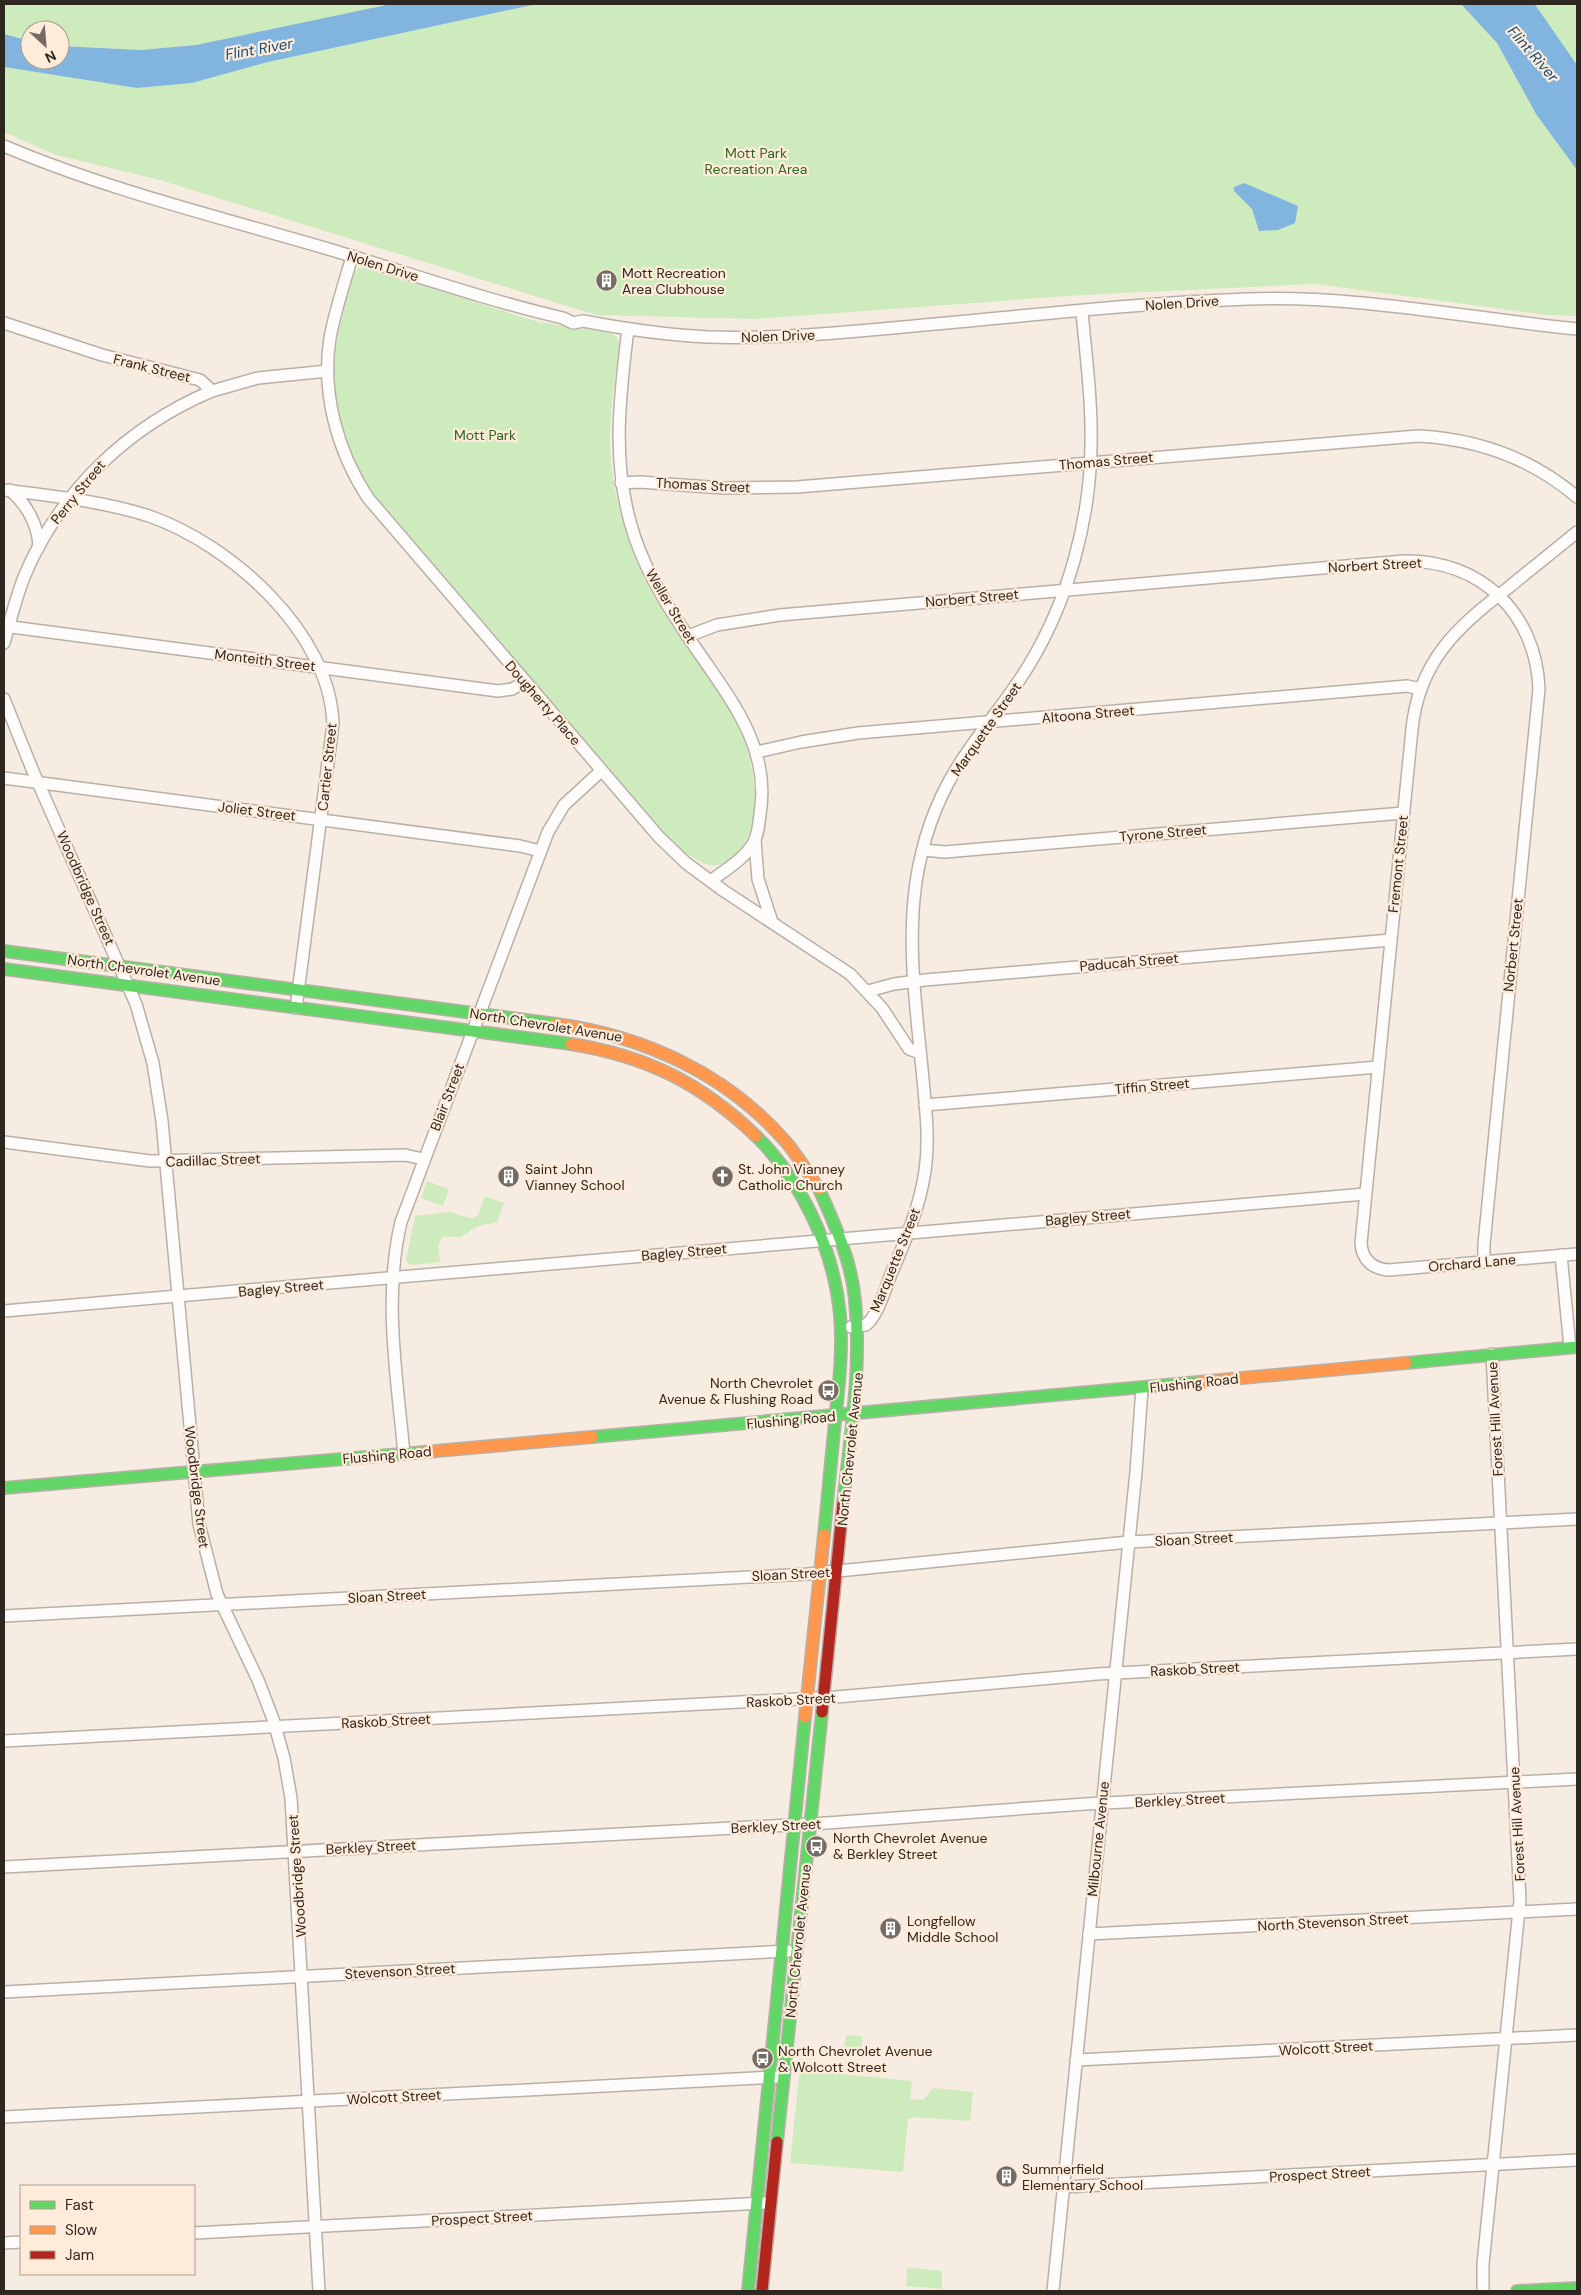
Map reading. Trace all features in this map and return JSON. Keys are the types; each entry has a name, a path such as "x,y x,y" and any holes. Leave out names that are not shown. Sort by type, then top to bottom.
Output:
{"street":[{"name":"Nolen Drive","path":"4,146 38,160 121,188 494,300 563,318 573,323 584,322 628,329 708,337 781,337 1218,300 1310,299 1405,306 1499,321 1577,329"},
{"name":"Dougherty Place","path":"352,257 330,338 328,371 330,403 338,435 348,462 363,490 383,518 659,838 711,881 837,964 868,991 888,1015 909,1049 920,1053"},
{"name":"Marquette Street","path":"841,1328 866,1325 872,1319 908,1233 919,1200 925,1170 925,1106 911,948 912,914 923,850 936,812 950,780 1031,662 1054,615 1064,590 1082,525 1090,462 1090,402 1082,312"},
{"name":"Frank Street","path":"4,323 102,355 200,380 212,391"},
{"name":"Weller Street","path":"628,329 618,418 621,483 632,529 647,568 663,598 739,712 757,752 762,792 755,840 758,879 772,922"},
{"path":"212,391 258,378 328,371"},
{"name":"Perry Street","path":"4,642 6,626 24,578 39,546 69,499 93,470 125,442 164,415 212,391"},
{"name":"Thomas Street","path":"621,483 640,482 723,488 797,487 1381,437 1432,436 1474,443 1514,457 1547,474 1577,497"},
{"path":"6,489 28,512 37,532 39,546"},
{"name":"Cartier Street","path":"6,489 117,507 150,517 182,531 217,551 244,572 279,606 297,628 319,668 330,697 333,724 296,1008"},
{"name":"Fremont Street","path":"1368,1262 1361,1246 1365,1194 1412,723 1421,689 1430,667 1451,636 1468,619 1577,532"},
{"name":"Norbert Street","path":"688,636 716,626 770,616 1411,561 1437,564 1455,569 1483,582 1499,595 1518,618 1531,643 1538,671 1538,695 1484,1262"},
{"name":"Monteith Street","path":"6,626 501,691 515,688 525,682"},
{"name":"Altoona Street","path":"757,752 848,734 1407,686 1421,689"},
{"name":"Woodbridge Street","path":"4,699 39,783 121,966 141,1017 156,1074 166,1161 193,1471 203,1545 222,1604 258,1680 276,1727 288,1779 296,1851 319,2291"},
{"name":"Blair Street","path":"404,1454 394,1342 392,1278 401,1222 423,1158 540,851 558,812 601,771"},
{"name":"Joliet Street","path":"4,778 520,846 540,851"},
{"name":"Tyrone Street","path":"923,850 945,852 1404,813"},
{"name":"Weller Street","path":"711,881 740,860 755,840"},
{"name":"Paducah Street","path":"868,991 914,981 1391,940"},
{"name":"North Chevrolet Avenue","path":"4,951 478,1014 613,1034 649,1044 690,1063 736,1093 781,1135 816,1185 841,1239 853,1285 858,1326 858,1362 762,2291"},
{"name":"North Chevrolet Avenue","path":"4,969 610,1051 648,1063 682,1078 730,1111 768,1147 800,1192 823,1240 834,1278 841,1328 836,1416 748,2291"},
{"path":"682,1078 690,1063"},
{"name":"Tiffin Street","path":"925,1106 1378,1067"},
{"name":"Cadillac Street","path":"4,1142 141,1161 389,1155 408,1155 423,1158"},
{"name":"Bagley Street","path":"4,1311 1365,1194"},
{"name":"Orchard Lane","path":"1368,1262 1376,1268 1389,1270 1577,1254"},
{"path":"1561,1255 1573,1347"},
{"name":"Flushing Road","path":"4,1488 836,1416 1573,1347"},
{"name":"Forest Hill Avenue","path":"1483,2291 1483,2264 1520,1892 1492,1354"},
{"name":"Milbourne Avenue","path":"1053,2291 1143,1407 1142,1388"},
{"name":"Sloan Street","path":"4,1616 820,1573 1129,1542 1577,1519"},
{"name":"Raskob Street","path":"4,1741 808,1699 1115,1673 1577,1648"},
{"name":"Berkley Street","path":"4,1866 795,1825 1102,1804 1577,1779"},
{"name":"North Stevenson Street","path":"1088,1934 1577,1910"},
{"name":"Stevenson Street","path":"4,1992 797,1951"},
{"name":"Wolcott Street","path":"1076,2060 1577,2035"},
{"name":"Wolcott Street","path":"4,2117 784,2077"},
{"name":"Prospect Street","path":"1063,2187 1577,2160"},
{"name":"Prospect Street","path":"195,2233 771,2203"},
{"path":"4,2243 20,2242"},
{"path":"1517,2291 1577,2288"}],"green space":[{"path":"4,4 391,4 196,45 141,50 70,46 70,20 20,20 20,38 4,34"},
{"name":"Mott Park Recreation Area","path":"537,4 1461,4 1497,43 1536,114 1577,170 1577,316 1546,315 1315,284 1082,295 754,319 596,315 160,180 56,155 4,132 4,67 137,88 192,83 268,62"},
{"path":"1534,4 1577,4 1577,65 1571,58"},
{"name":"Mott Park","path":"358,268 364,268 539,322 610,333 617,337 619,344 611,412 610,446 616,493 627,537 651,592 725,702 739,729 749,757 754,786 753,818 750,832 744,845 729,860 716,865 702,863 688,855 671,841 376,498 348,444 339,415 333,372 339,330 353,275"},
{"path":"427,1181 449,1189 443,1206 421,1198"},
{"path":"485,1196 504,1203 497,1222 478,1226 461,1237 442,1237 438,1246 440,1262 411,1265 406,1261 415,1216 450,1212 473,1219 478,1215"},
{"path":"846,2035 862,2036 862,2054 843,2053"},
{"path":"800,2070 912,2081 910,2099 923,2100 933,2088 973,2092 970,2121 915,2117 908,2119 903,2172 790,2163"},
{"path":"907,2267 942,2271 942,2289 906,2286"}],"water":[{"name":"Flint River","path":"391,4 537,4 268,62 192,83 137,88 23,70 70,70 70,46 141,50 196,45"},
{"name":"Flint River","path":"1461,4 1534,4 1536,6 1577,65 1577,170 1536,114 1497,43"},
{"path":"4,34 20,38 20,70 4,67"},
{"path":"1244,183 1298,206 1295,223 1278,230 1259,231 1252,209 1234,191 1234,187"}],"traffic: fast":[{"path":"4,951 556,1024"},
{"path":"4,969 571,1044"},
{"path":"756,1136 773,1154 801,1195 823,1242 837,1290 841,1328 840,1368 824,1535"},
{"path":"819,1189 847,1258 853,1286 857,1326 852,1428 843,1504"},
{"path":"1406,1363 1577,1347"},
{"path":"592,1437 1199,1382"},
{"path":"4,1488 425,1452"},
{"path":"777,2142 822,1712"},
{"path":"748,2291 805,1717"},
{"path":"1517,2291 1577,2288"}],"traffic: slow":[{"path":"556,1024 621,1038 682,1062 711,1078 763,1118 790,1147 819,1189"},
{"path":"571,1044 624,1056 648,1064 671,1075 714,1101 756,1136"},
{"path":"1199,1382 1406,1363"},
{"path":"425,1452 592,1437"},
{"path":"805,1717 824,1535"}],"traffic: jam":[{"path":"822,1712 843,1504"},
{"path":"762,2291 777,2142"}],"place":[{"name":"Mott Recreation Area Clubhouse","path":"606,281"},
{"name":"Saint John Vianney School","path":"509,1177"},
{"name":"St. John Vianney Catholic Church","path":"722,1177"},
{"name":"North Chevrolet Avenue & Flushing Road","path":"829,1391"},
{"name":"North Chevrolet Avenue & Berkley Street","path":"817,1846"},
{"name":"Longfellow Middle School","path":"891,1929"},
{"name":"North Chevrolet Avenue & Wolcott Street","path":"762,2059"},
{"name":"Summerfield Elementary School","path":"1006,2177"}]}
